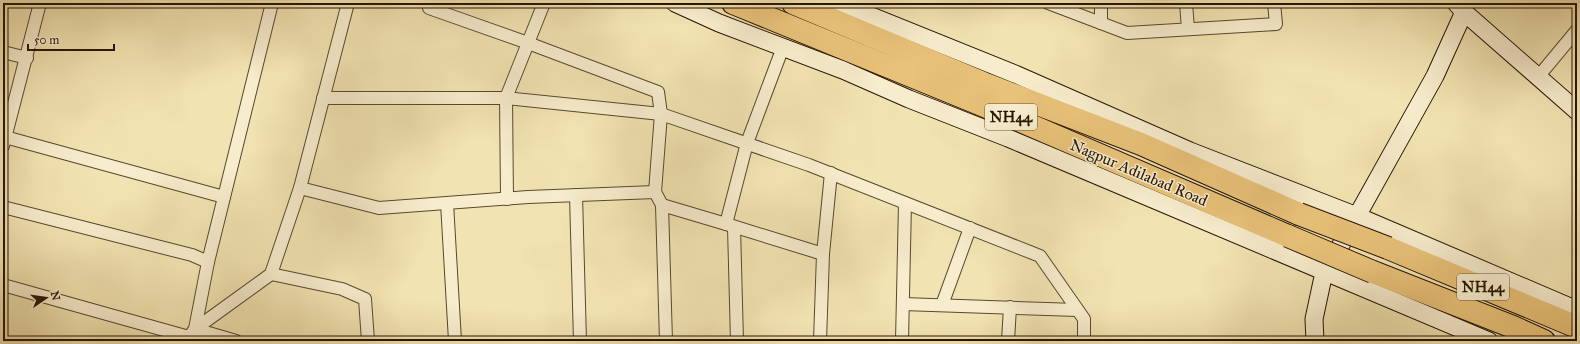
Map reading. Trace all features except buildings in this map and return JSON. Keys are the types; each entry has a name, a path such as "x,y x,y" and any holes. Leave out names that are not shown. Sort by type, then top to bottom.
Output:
{"highway":[{"name":"Nagpur Adilabad Road","path":"733,3 1009,116 1288,236 1544,341"},
{"name":"Nagpur Adilabad Road","path":"793,3 983,83 1141,144 1300,214 1388,248 1577,327"}],"street":[{"path":"40,3 27,58 4,142 224,197"},
{"path":"190,336 272,3"},
{"path":"190,336 271,274 300,188 348,3"},
{"path":"507,199 506,98 544,3"},
{"path":"676,3 719,23 843,70 909,99 1008,138 1489,341"},
{"path":"839,3 1015,74 1190,151 1357,216 1577,310"},
{"path":"1048,3 1127,33 1276,24 1274,3"},
{"path":"1101,3 1101,23"},
{"path":"1186,3 1188,29"},
{"path":"429,8 528,43 658,92 661,114 655,192 662,205 666,341"},
{"path":"1316,341 1314,319 1323,277 1435,76 1460,8 1577,111"},
{"path":"1538,77 1577,30"},
{"path":"737,341 730,226 747,143 783,47"},
{"path":"3,52 27,58"},
{"path":"323,98 506,98 661,114 831,173 1040,256 1084,319 1084,341"},
{"path":"820,341 823,254 831,173"},
{"path":"300,188 379,208 507,199 655,192"},
{"path":"576,195 580,341"},
{"path":"447,203 455,341"},
{"path":"902,341 905,203"},
{"path":"662,205 823,254"},
{"path":"3,207 192,255 208,262"},
{"path":"942,305 970,228"},
{"path":"271,274 342,290 365,299 368,341"},
{"path":"3,285 190,336 236,341"},
{"path":"903,304 1077,310"},
{"path":"1008,341 1010,307"}]}
